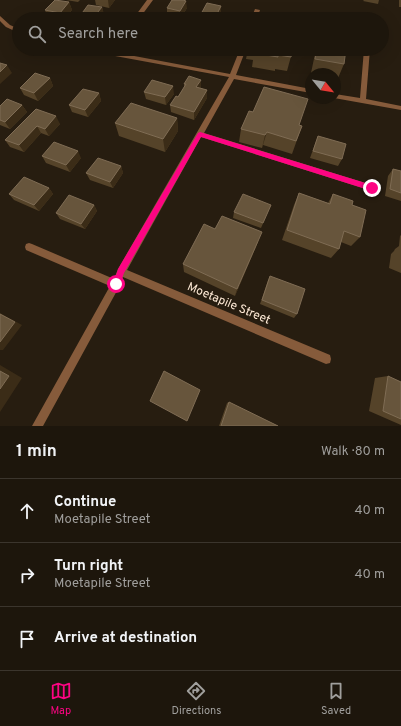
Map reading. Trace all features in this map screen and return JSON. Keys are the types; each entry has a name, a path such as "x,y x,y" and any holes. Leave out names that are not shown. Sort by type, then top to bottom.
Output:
{"street":[{"path":"141,12 150,0"},
{"path":"0,18 12,28"},
{"path":"135,56 305,91"},
{"path":"37,426 116,284 121,272 232,77 240,56"},
{"path":"363,101 366,56"},
{"path":"341,97 401,108"},
{"path":"200,134 372,188"},
{"path":"29,247 116,284"},
{"name":"Moetapile Street","path":"121,272 326,359"}],"building":[{"path":"55,0 69,2 61,12 45,10"},
{"path":"172,0 186,1 180,11 167,8"},
{"path":"207,3 221,6 218,12 202,12"},
{"path":"88,5 102,7 98,12 83,12"},
{"path":"316,56 345,56 344,64 315,59"},
{"path":"0,63 7,65 0,72"},
{"path":"35,73 50,78 34,93 20,88"},
{"path":"189,76 201,80 196,87 207,90 194,112 170,105 176,96 178,97"},
{"path":"152,80 173,86 165,97 144,92"},
{"path":"264,87 305,98 305,104 306,104 299,125 302,126 296,141 267,132 265,135 241,129 249,111 253,112"},
{"path":"83,89 99,93 85,110 69,105"},
{"path":"7,99 22,105 5,122 0,120 0,106"},
{"path":"131,103 177,118 163,139 115,123"},
{"path":"36,109 56,116 45,129 37,126 19,145 5,140"},
{"path":"318,136 346,144 342,159 313,151"},
{"path":"54,142 78,151 66,165 42,156"},
{"path":"98,158 121,166 110,182 86,173"},
{"path":"393,169 401,171 401,193 390,189"},
{"path":"24,177 49,188 34,205 9,194"},
{"path":"299,193 330,204 333,194 353,201 352,205 366,210 360,237 344,231 339,249 287,230"},
{"path":"243,194 271,205 263,223 234,212"},
{"path":"69,195 94,205 81,224 56,213"},
{"path":"222,216 262,232 237,289 183,264 204,224 215,229"},
{"path":"270,276 305,289 297,314 262,300"},
{"path":"0,314 15,322 0,342"},
{"path":"0,371 9,376 0,389"},
{"path":"164,371 200,390 187,421 150,401"},
{"path":"388,376 401,382 401,419 383,411"},
{"path":"229,402 278,426 221,426"}],"route":[{"path":"116,284 121,272 200,134 372,188"}]}
